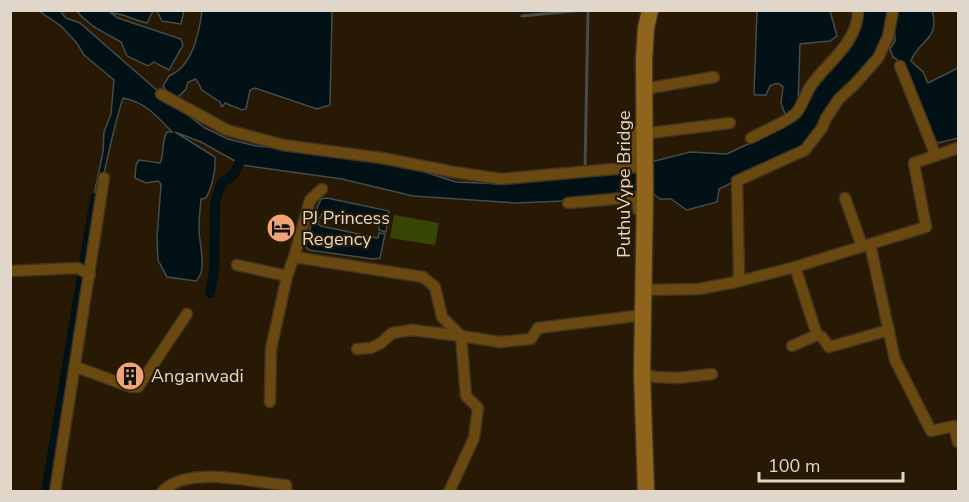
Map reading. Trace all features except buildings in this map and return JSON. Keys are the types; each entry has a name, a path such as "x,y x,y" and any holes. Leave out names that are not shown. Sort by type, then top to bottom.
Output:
{"main road":[{"name":"PuthuVype Bridge","path":"646,492 642,373 645,53 646,28 650,10"}],"street":[{"path":"751,138 796,112 814,82 847,44 857,19 858,10"},
{"path":"736,282 739,275 737,181 805,150 822,128 838,99 878,58 888,37 892,10"},
{"path":"161,94 227,130 283,145 382,158 501,179 636,167 638,52 650,53 650,162"},
{"path":"900,66 936,156"},
{"path":"650,88 714,77"},
{"path":"650,133 730,123"},
{"path":"648,290 699,289 736,282 795,267 926,226 914,163 958,148"},
{"path":"55,492 104,178"},
{"path":"270,402 271,349 287,276 310,200 322,189"},
{"path":"568,203 638,197 636,310 643,312"},
{"path":"357,349 371,348 392,333 412,330 500,342 531,339 538,328 643,312 648,308 650,198"},
{"path":"845,198 866,245 895,360 931,431 954,426 958,442"},
{"path":"294,257 423,278 435,287 442,317 461,336 466,396 478,408 474,438 449,492"},
{"path":"237,265 287,276"},
{"path":"795,267 817,335 822,337 829,347 889,330"},
{"path":"10,271 78,268 90,275"},
{"path":"76,367 131,387 138,387 187,314"},
{"path":"792,346 817,335"},
{"path":"642,373 656,378 712,374"},
{"path":"162,492 177,480 227,476 252,482 286,485 286,492"}],"green space":[{"path":"394,215 439,223 435,245 390,238"}],"shaded area":[{"path":"39,11 60,11 66,18 80,23 168,100 205,128 228,139 256,146 312,151 418,170 456,182 503,184 651,162 690,152 727,154 797,115 809,94 844,53 860,11 890,11 883,44 822,125 800,149 719,189 717,202 687,210 671,199 660,199 652,193 587,200 516,203 413,196 342,179 242,165 201,142 175,132 215,157 210,189 206,198 201,199 199,229 202,270 196,281 167,277 158,260 157,238 161,184 158,181 146,183 135,178 136,165 139,160 160,163 165,136 167,132 172,132 150,110 131,100 123,98 93,220 92,204 103,152 104,132 111,114 114,80 84,55 76,42 61,26"},
{"path":"77,11 153,11 147,23 111,13 118,18 181,39 183,45 169,70 154,62 148,66 127,56 121,42 94,27"},
{"path":"157,11 184,11 181,24 162,21"},
{"path":"202,11 332,11 330,105 317,109 255,88 250,90 246,109 242,110 225,103 222,107 220,102 202,90 196,79 188,82 186,89 177,98 167,92 163,86 169,76 184,65 193,48"},
{"path":"757,11 830,11 837,36 830,41 800,44 798,105 788,115 785,114 781,103 783,87 780,84 770,86 766,95 755,95 754,93"},
{"path":"894,11 932,11 934,21 931,34 911,61 923,72 928,83 958,68 958,138 938,143 932,137 911,81 893,57 890,49 895,41"},
{"path":"327,198 389,211 386,232 379,230 379,224 322,213 320,218 313,217 321,199"},
{"path":"312,220 319,221 318,224 321,226 378,238 379,233 385,234 380,258 309,250 306,247"}],"waterway":[{"path":"522,16 583,10"},
{"path":"585,170 588,10"},
{"path":"210,293 214,272 215,203 221,184 234,174 244,153"},
{"path":"46,492 95,198"}],"place":[{"name":"PJ Princess Regency","path":"281,228"},
{"name":"Anganwadi","path":"130,376"}]}
